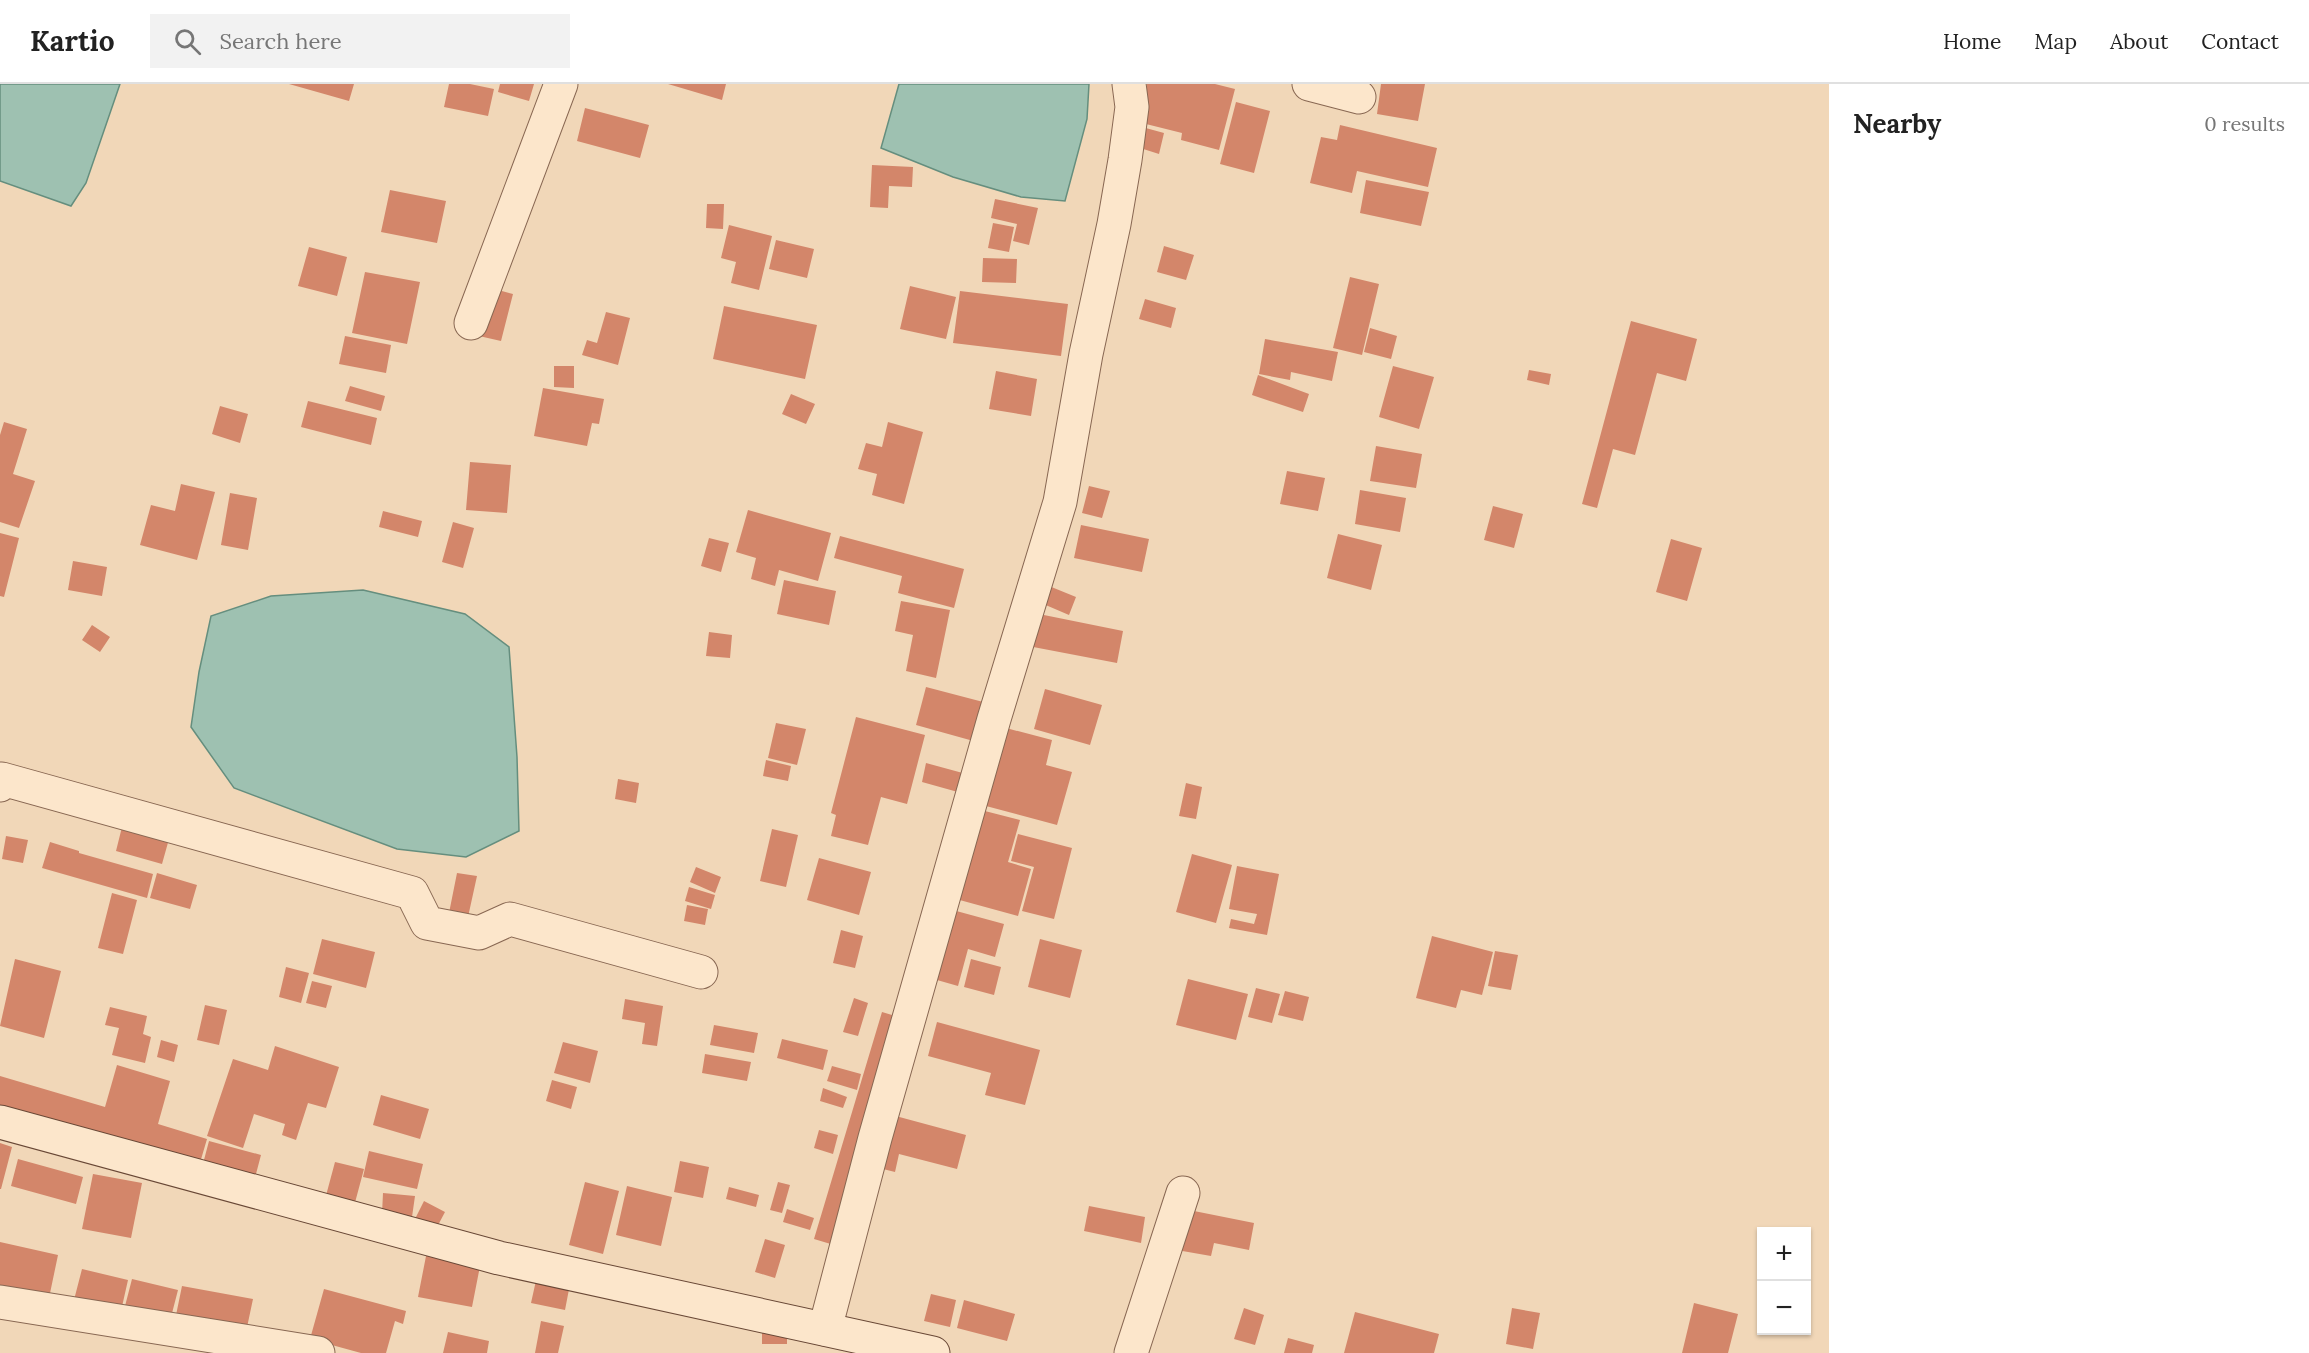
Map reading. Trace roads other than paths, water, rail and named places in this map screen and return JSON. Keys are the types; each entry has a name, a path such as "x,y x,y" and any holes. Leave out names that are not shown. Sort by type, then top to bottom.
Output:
{"street":[{"path":"471,323 561,84"},
{"path":"825,1329 884,1104 994,719 1060,502 1086,354 1123,171 1132,107 1129,84"},
{"path":"1310,84 1359,97"},
{"path":"0,785 2,779 412,893 427,923 479,933 510,919 701,972"},
{"path":"0,1122 499,1258 933,1353"},
{"path":"1131,1353 1183,1193"},
{"path":"0,1302 318,1353"}]}
